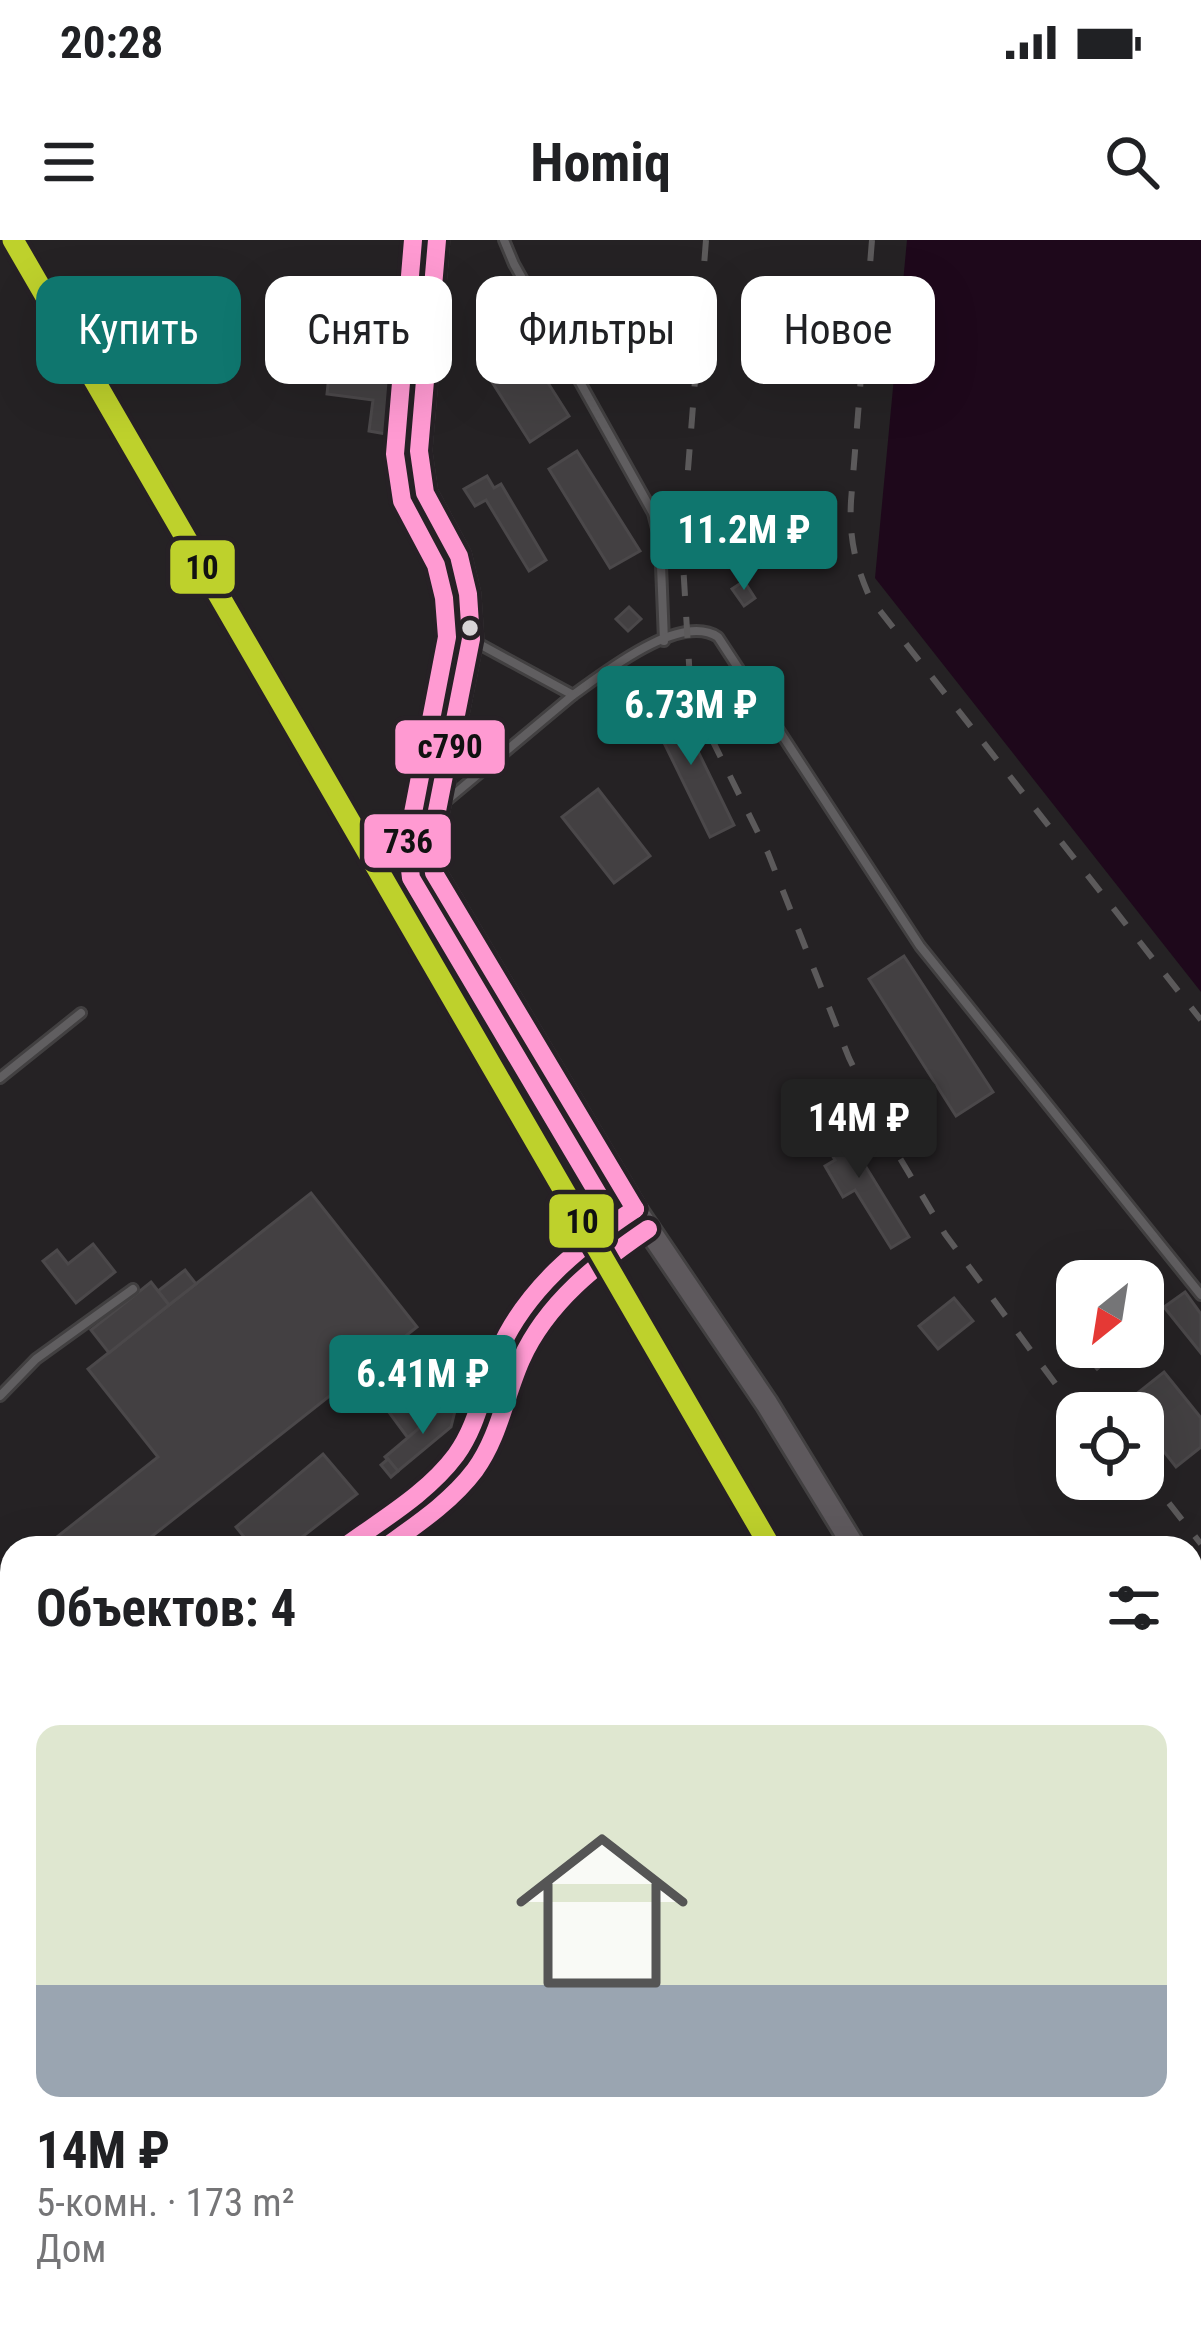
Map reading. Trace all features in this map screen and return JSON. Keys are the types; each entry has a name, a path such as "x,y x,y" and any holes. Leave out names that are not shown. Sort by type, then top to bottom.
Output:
{"main road":[{"path":"437,240 419,452 425,493 458,556 468,593 471,639 431,848 434,873 635,1209 848,1536"}],"street":[{"path":"358,1536 430,1480 462,1447 505,1337 535,1294 592,1238 635,1209"}],"lane":[{"path":"504,240 653,513 660,540 664,640"},
{"path":"438,807 628,655 687,631 707,630 730,652 920,946 1201,1294"},
{"path":"471,639 573,695"},
{"path":"0,1078 81,1013"},
{"path":"0,1396 35,1359 133,1288"}],"shaded area":[{"path":"907,240 1201,240 1201,992 875,578 893,384 935,384 935,276 904,276"}],"building":[{"path":"328,384 393,384 386,434 369,431 373,400 327,394"},
{"path":"493,384 549,384 569,416 530,442"},
{"path":"577,451 640,551 610,568 549,469"},
{"path":"487,476 494,488 501,484 546,560 529,571 486,500 475,506 464,489"},
{"path":"744,581 755,598 744,606 732,589"},
{"path":"629,607 641,619 628,631 616,619"},
{"path":"672,698 734,825 710,837 648,710"},
{"path":"598,789 650,856 614,883 562,817"},
{"path":"904,956 993,1092 956,1116 869,979"},
{"path":"834,1115 909,1237 891,1248 855,1190 843,1197 825,1166 835,1160 815,1127"},
{"path":"311,1193 417,1327 152,1536 58,1536 158,1457 88,1369"},
{"path":"93,1244 115,1272 76,1303 43,1261 57,1250 68,1264"},
{"path":"185,1270 196,1284 169,1305 158,1291"},
{"path":"151,1282 169,1305 109,1353 91,1330"},
{"path":"1185,1292 1201,1314 1201,1353 1164,1307"},
{"path":"954,1298 973,1321 938,1349 919,1326"},
{"path":"425,1358 442,1379 456,1368 471,1385 408,1438 377,1396"},
{"path":"1164,1372 1201,1418 1201,1447 1176,1467 1164,1452 1164,1392 1139,1392"},
{"path":"451,1401 456,1407 451,1427 398,1471 385,1457"},
{"path":"323,1454 357,1494 303,1536 243,1536 236,1527"},
{"path":"388,1459 398,1471 391,1477 381,1465"}],"railway":[{"path":"706,240 682,546 691,697 768,853 849,1058 888,1138 945,1234 1062,1392"},
{"path":"872,240 851,514 854,551 870,598 1201,1020"},
{"path":"1164,1497 1195,1536"}],"transit line":[{"name":"10","path":"13,240 764,1536"},
{"name":"736","path":"413,240 395,454 402,501 436,565 447,637 407,844 411,878 614,1221"},
{"name":"с790","path":"437,240 419,451 425,493 459,556 471,639 436,816 431,848 434,873 635,1209"},
{"name":"с790","path":"360,1536 403,1506 456,1455 509,1330 538,1290 574,1254 635,1209"},
{"name":"736","path":"401,1536 444,1503 475,1470 496,1430 521,1360 559,1302 648,1229"}]}
